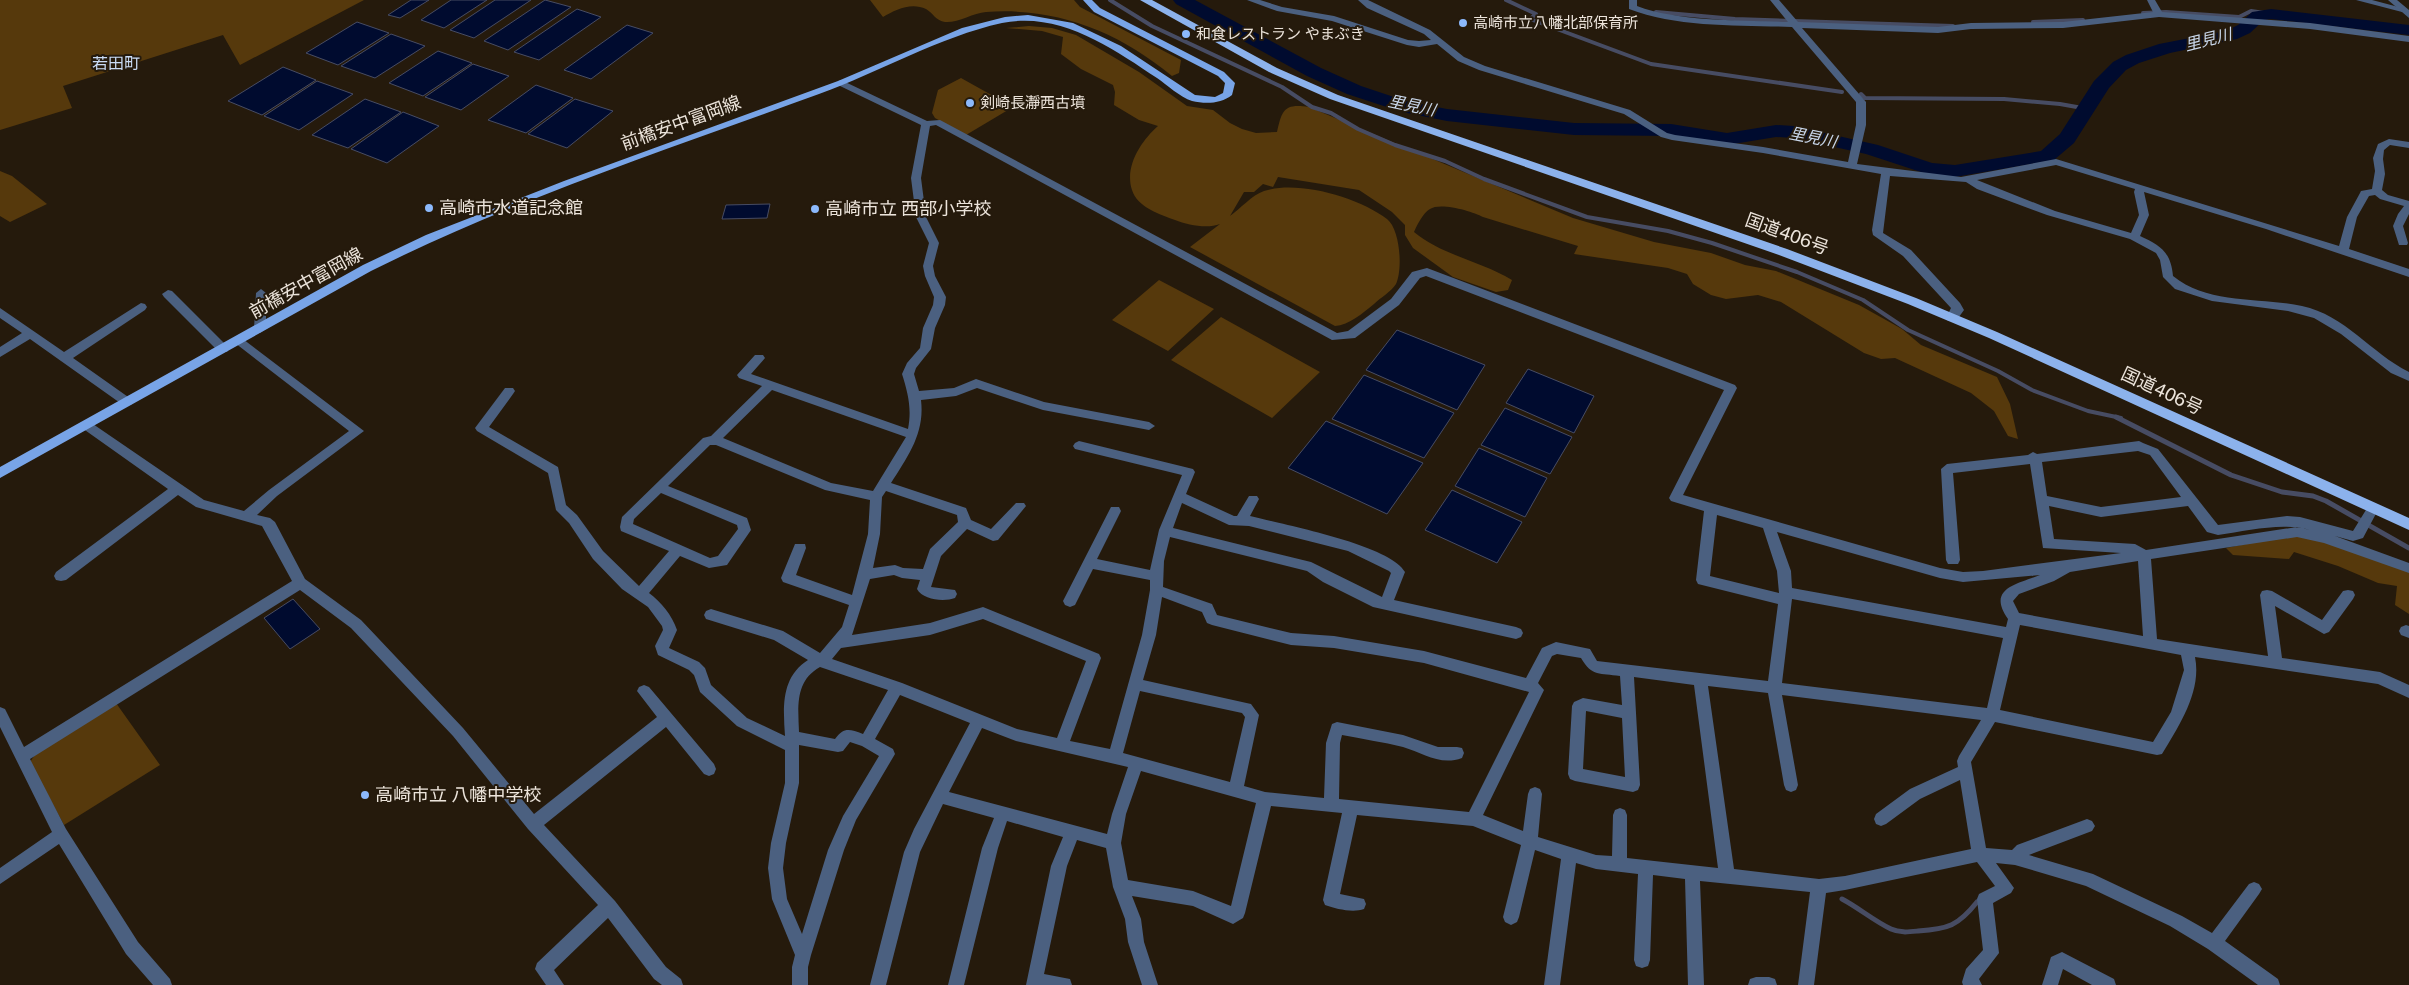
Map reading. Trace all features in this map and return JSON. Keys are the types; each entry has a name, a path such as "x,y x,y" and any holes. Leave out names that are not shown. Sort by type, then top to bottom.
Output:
{"highway":[{"name":"国道406号","path":"1145,0 1273,70 1334,97 1783,252 1952,318 2368,517 2409,524"}],"main road":[{"name":"前橋安中富岡線","path":"0,473 367,268 439,233 568,183 841,83 965,30 1005,20 1028,18 1070,25 1094,34 1118,48 1193,98 1216,100 1227,95 1230,83 1221,74 1097,10 1087,0"}],"street":[{"path":"1251,0 1280,9 1334,19 1407,42 1419,44 1440,42"},
{"path":"1362,0 1370,6 1427,32 1461,59 1482,68 1627,112 1664,135 1795,155 1886,172 1968,180 2056,162 2343,250 2409,273"},
{"path":"1633,0 1632,8 1653,15 1727,22 1938,30 1971,26 2063,25 2159,14 2263,22 2409,39"},
{"path":"1774,0 1861,102 1862,123 1854,146 1852,166"},
{"path":"2151,0 2159,14"},
{"path":"2360,0 2405,12"},
{"path":"2392,0 2405,12"},
{"path":"841,83 926,124 937,122 1336,337 1351,335 1395,302 1416,275 1427,272 1731,388 1675,498 1940,573 1963,577 2066,567 2297,532 2325,538 2409,568"},
{"path":"803,955 780,900 776,880 777,849 792,783 793,742 791,702 795,682 802,673 821,661 848,630 865,575 874,534 879,490 908,447 913,435 917,414 915,396 908,374 911,366 925,349 929,328 939,305 940,297 930,276 928,266 934,243 921,217 916,178 926,124"},
{"path":"2376,192 2380,169 2377,156 2379,148 2384,143 2393,141 2409,145"},
{"path":"1886,172 1877,230 1878,235 1907,254 1956,306 1958,310 1952,318"},
{"path":"1968,180 1981,187 2051,212 2134,238 2163,254 2168,263 2168,277 2178,286 2228,300 2314,313 2409,377"},
{"path":"2134,238 2144,214 2139,192 2141,188"},
{"path":"2343,250 2352,217 2365,193 2376,192 2384,197 2409,205 2398,226 2403,243"},
{"path":"260,329 261,293"},
{"path":"168,294 223,349"},
{"path":"65,357 141,307"},
{"path":"0,312 127,402"},
{"path":"0,353 30,333"},
{"path":"239,340 358,431 274,493 246,517"},
{"path":"759,358 743,374 913,435"},
{"path":"915,396 956,392 976,383 1043,406 1149,426"},
{"path":"717,440 717,436 771,384"},
{"path":"509,391 481,428 554,470 560,507 572,519 598,555 627,585 653,603 668,624 670,630 662,646 663,651 694,666 700,672 706,688 742,722 793,742 838,746 847,735 866,741 888,754 850,816 836,850 803,955 800,967 800,985"},
{"path":"86,425 206,507 266,522 270,526 300,583 356,624 407,677 458,732 533,824 609,906 660,973 675,985"},
{"path":"659,487 742,522 745,526 745,530 722,561 715,564 626,527 628,517 659,487 707,441 717,440 829,487 879,490 962,512 965,523 992,536 1020,506"},
{"path":"1079,446 1189,472 1166,531 1149,635 1115,757"},
{"path":"1953,560 1948,468 2033,457 2140,446 2154,452 2212,528 2218,530 2287,521 2300,522 2353,536 2368,517"},
{"path":"2033,457 2036,463 2048,544 2135,549 2144,555"},
{"path":"61,576 178,488"},
{"path":"1179,496 1233,521 1249,521 1350,547 1394,567 1398,572 1386,604"},
{"path":"1241,521 1253,499"},
{"path":"2041,500 2101,512 2190,501"},
{"path":"1711,508 1703,580 2012,634"},
{"path":"1070,601 1115,511"},
{"path":"950,594 931,593 924,589 934,552 965,523"},
{"path":"1768,525 1784,571 1786,596 1774,689 1791,785"},
{"path":"1166,531 1311,567 1373,601 1516,633"},
{"path":"800,548 788,578 856,602"},
{"path":"640,594 678,550"},
{"path":"2144,555 2150,642"},
{"path":"1090,562 1156,583 1207,608 1212,619 1220,622 1291,639 1334,642 1424,657 1530,684 1537,690 1473,819"},
{"path":"2066,567 2047,579 2020,588 2009,594 2006,599 2008,610 2015,618 2187,650 2380,678 2409,692"},
{"path":"865,575 895,570 902,574 928,575"},
{"path":"22,756 300,583"},
{"path":"2276,662 2267,595 2324,628 2348,595"},
{"path":"838,643 913,633 960,623 983,613 1094,658 1061,746"},
{"path":"711,615 778,635 821,661 897,687 1016,735 1115,757 1236,789 1265,799 1473,819 1497,826 1530,841 1569,855 1619,865 1819,886 1846,883 1980,854 2015,858 2088,879 2176,921 2214,944 2272,985"},
{"path":"1974,985 1970,982 1972,975 1991,953 1985,899 2006,888 1980,854 1964,761 1992,715 2015,618"},
{"path":"1530,684 1547,652 1556,648 1584,653 1593,666 1774,689 1861,696 1992,715 2157,749 2178,714 2191,670 2187,650"},
{"path":"1627,671 1633,785 1575,774 1579,706 1583,704 1629,713"},
{"path":"1700,679 1727,876"},
{"path":"1134,684 1246,708 1252,715 1236,789"},
{"path":"866,741 897,687"},
{"path":"644,691 708,769"},
{"path":"0,713 61,834 132,948 164,985"},
{"path":"533,824 666,718"},
{"path":"878,985 912,852 978,721"},
{"path":"1331,804 1333,743 1337,728 1403,741 1438,754 1457,753"},
{"path":"1136,764 1119,814 1113,843 1121,887 1150,985"},
{"path":"1881,819 1916,794 1965,771"},
{"path":"1512,917 1530,841 1535,794"},
{"path":"939,796 1002,815 1113,843"},
{"path":"1121,887 1180,895 1216,905 1233,916 1237,913 1265,799"},
{"path":"1351,807 1331,900 1358,904"},
{"path":"956,985 990,848 1002,815"},
{"path":"1619,865 1620,815"},
{"path":"2015,858 2022,850 2088,826"},
{"path":"1064,985 1034,983 1059,866 1072,832"},
{"path":"0,877 61,834"},
{"path":"1552,985 1569,855"},
{"path":"1642,960 1646,867"},
{"path":"1692,873 1696,985"},
{"path":"1806,985 1819,886"},
{"path":"2214,944 2254,889"},
{"path":"556,985 543,970 609,906"},
{"path":"2050,985 2057,962 2062,960 2108,985"},
{"path":"1756,985 1768,985"}],"shaded area":[{"path":"0,0 364,0 240,65 223,35 63,86 72,108 0,130"},
{"path":"870,0 1074,0 1080,7 1181,60 1179,73 1172,76 1130,46 1085,25 1061,18 1012,11 986,12 945,22 939,20 926,9 915,6 898,10 883,17"},
{"path":"1029,26 1052,28 1076,35 1139,72 1187,106 1213,110 1230,123 1242,129 1256,133 1277,132 1283,113 1289,107 1309,107 1573,218 1654,242 1711,253 1745,265 1776,271 1859,305 1902,329 1921,345 1997,377 2010,404 2018,439 2008,436 1994,411 1971,393 1895,358 1881,359 1864,353 1781,302 1758,295 1726,299 1711,295 1693,284 1687,274 1668,268 1574,254 1578,246 1464,210 1441,206 1427,211 1420,219 1414,232 1436,247 1500,273 1512,280 1508,290 1496,292 1453,277 1413,248 1405,235 1405,225 1392,212 1359,190 1278,177 1273,187 1263,184 1254,192 1244,192 1230,216 1264,191 1278,188 1293,188 1310,189 1344,198 1375,211 1391,224 1395,231 1400,259 1396,284 1361,315 1351,321 1335,326 1190,247 1220,224 1198,226 1169,218 1144,206 1132,190 1130,172 1136,154 1158,126 1139,120 1114,105 1115,92 1113,85 1081,69 1061,54 1063,37 1042,31 1006,28"},
{"name":"剣崎長瀞西古墳","path":"961,78 1013,107 966,135 935,118 932,113 938,90"},
{"path":"0,171 12,176 47,204 10,222 0,216"},
{"path":"1159,280 1214,309 1168,351 1112,320"},
{"path":"1221,317 1320,372 1272,418 1171,360"},
{"path":"2290,535 2316,537 2409,569 2409,614 2395,605 2397,586 2378,583 2338,566 2294,552 2289,559 2233,555 2226,548"},
{"path":"116,703 160,765 64,825 30,762 36,753"}],"water":[{"path":"411,0 429,0 400,18 388,15"},
{"path":"451,0 487,0 444,28 421,20"},
{"path":"495,0 531,0 474,38 450,30"},
{"path":"545,0 571,7 508,50 484,41"},
{"path":"577,9 601,17 539,60 514,52"},
{"path":"357,22 389,33 338,65 306,53"},
{"path":"627,25 653,33 591,79 564,70"},
{"path":"391,34 425,46 375,78 341,66"},
{"path":"438,51 472,63 423,96 389,83"},
{"path":"473,64 509,76 461,110 425,97"},
{"path":"283,67 316,80 262,115 228,101"},
{"path":"317,81 353,94 299,130 264,116"},
{"path":"536,85 573,98 526,133 488,120"},
{"path":"365,99 401,112 348,148 312,135"},
{"path":"575,99 613,111 567,148 528,134"},
{"path":"403,112 439,126 387,163 351,149"},
{"path":"770,204 767,218 722,219 726,205"},
{"path":"1397,330 1485,365 1457,410 1366,370"},
{"path":"1528,369 1594,396 1574,433 1506,403"},
{"path":"1364,375 1454,413 1424,458 1332,419"},
{"path":"1505,408 1572,437 1550,474 1481,445"},
{"path":"1326,421 1423,463 1387,514 1288,468"},
{"path":"1479,448 1547,478 1525,517 1455,486"},
{"path":"1452,490 1522,522 1497,563 1425,530"},
{"path":"293,599 320,629 290,649 264,618"}],"waterway":[{"path":"1110,0 1152,26 1282,87 1312,107 1331,113 1358,129 1395,145 1445,161 1484,179 1587,217 1668,231 1712,243 1797,272 1863,300 1908,330 1998,371 2032,390 2088,411 2121,418"},
{"name":"里見川","path":"1182,0 1314,72 1354,90 1402,106 1447,115 1574,129 1671,130 1727,139 1776,131 1794,132 1871,149 1930,169 1955,171 2047,156 2067,139 2101,85 2119,66 2133,59 2166,48 2231,35 2244,29 2258,16 2271,14 2409,30"},
{"path":"1506,0 1536,14 1530,19 1651,64 1842,92"},
{"path":"2143,13 2166,12 2239,17 2251,11 2271,14"},
{"path":"1656,12 1735,19 1953,26"},
{"path":"2033,22 2083,20"},
{"path":"1861,94 1865,98 2004,99 2060,104 2088,109"},
{"path":"2116,417 2231,475 2282,492 2313,496 2326,501 2409,548"},
{"path":"1842,899 1885,926 1904,932 1937,929 1952,925 1964,916 1977,902"}],"place":[{"name":"高崎市立八幡北部保育所","path":"1463,23"},
{"name":"和食レストラン やまぶき","path":"1186,34"},
{"name":"剣崎長瀞西古墳","path":"970,103"},
{"name":"高崎市水道記念館","path":"429,208"},
{"name":"高崎市立 西部小学校","path":"815,209"},
{"name":"高崎市立 八幡中学校","path":"365,795"}],"district":[{"name":"若田町","path":"116,63"}]}
